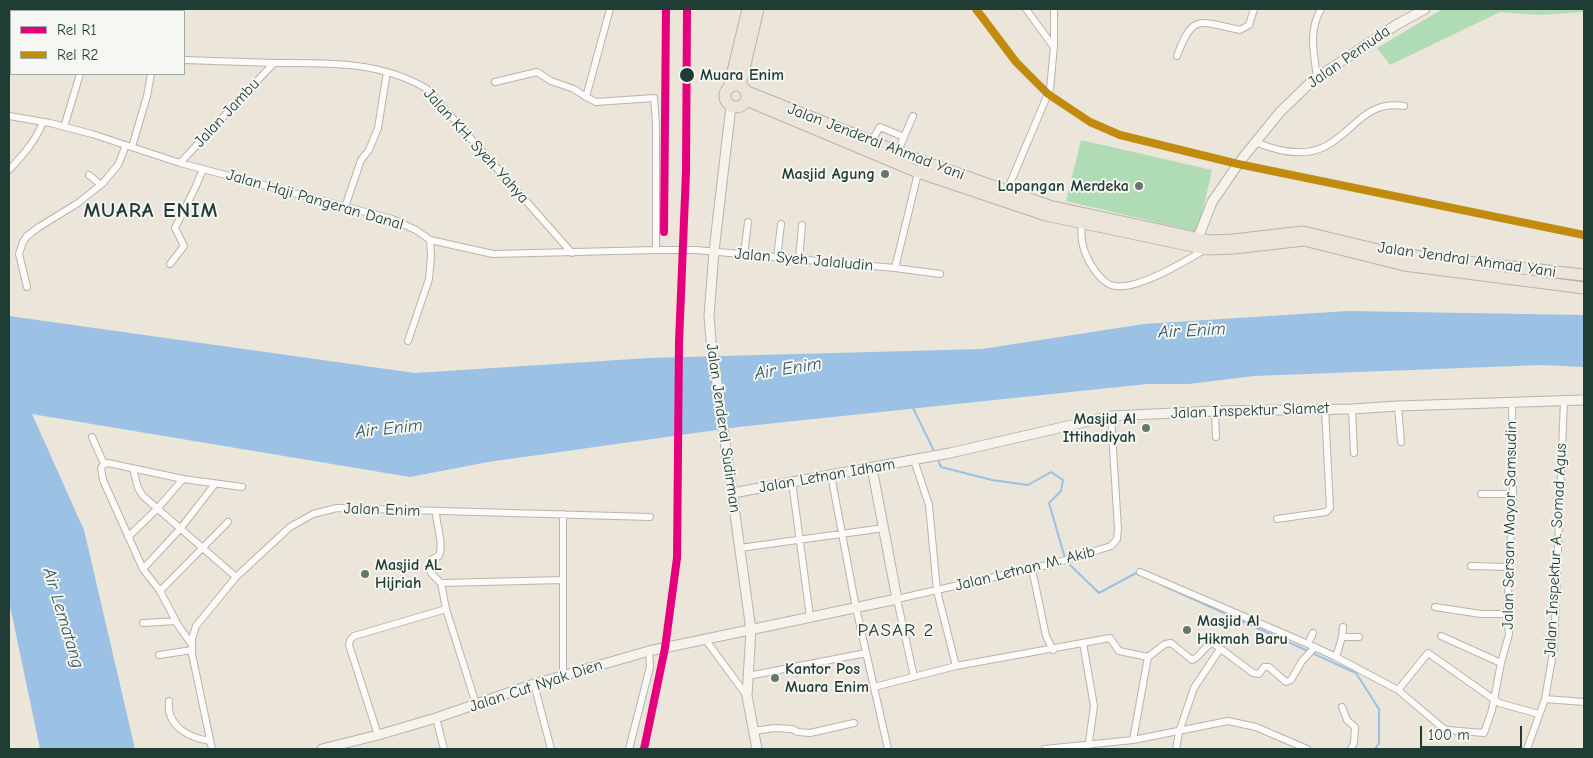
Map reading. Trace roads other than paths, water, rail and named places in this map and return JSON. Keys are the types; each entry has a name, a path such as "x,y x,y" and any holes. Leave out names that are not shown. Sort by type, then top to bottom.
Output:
{"highway":[{"path":"740,91 725,98 732,106 742,105 740,91 748,9"},
{"path":"740,91 758,9"},
{"name":"Jalan Jenderal Ahmad Yani","path":"740,91 872,140 898,151 920,166"},
{"name":"Jalan Jenderal Ahmad Yani","path":"740,91 920,166 1005,195 1046,215 1083,218"},
{"path":"1083,218 1198,238 1209,245"},
{"path":"1083,218 1209,245 1234,248 1304,240 1404,265 1584,288"},
{"name":"Jalan Jendral Ahmad Yani","path":"1209,245 1233,240 1303,232 1395,254 1584,275"}],"street":[{"path":"586,97 610,9"},
{"path":"1026,9 1054,46"},
{"path":"1005,195 1050,89 1054,46 1054,9"},
{"path":"1177,56 1184,36 1191,27 1198,23 1240,30 1249,26 1254,9"},
{"path":"1317,78 1312,31 1314,22 1321,9"},
{"name":"Jalan Pemuda","path":"1198,238 1212,202 1241,160 1280,112 1317,78 1396,25 1425,9"},
{"name":"Jalan KH. Syeh Yahya","path":"185,60 334,63 398,74 412,80 427,90 572,253"},
{"name":"Jalan Jambu","path":"180,163 274,63"},
{"path":"346,207 359,165 372,144 378,128 387,72"},
{"path":"496,82 537,72 551,81 574,89 596,102 654,98 656,124 656,250"},
{"path":"64,126 80,75"},
{"path":"27,287 19,254 23,242 27,236 39,227 78,203 101,184 118,165 129,146 148,96 151,75"},
{"path":"1255,142 1273,150 1299,152 1316,150 1330,144 1376,108 1392,104 1404,106"},
{"name":"Jalan Jenderal Sudirman","path":"732,106 714,251 709,316 751,630 747,696 757,749"},
{"name":"Jalan Haji Pangeran Danal","path":"9,116 64,126 180,163 403,223 430,240 493,254 656,250 714,251"},
{"path":"898,151 913,116"},
{"path":"9,170 30,147 43,122"},
{"path":"872,140 880,127 904,137"},
{"name":"Jalan Syeh Jalaludin","path":"895,268 920,166"},
{"path":"170,264 184,246 175,228 196,186 202,168"},
{"path":"88,175 101,184"},
{"path":"1083,218 1080,239 1085,254 1099,275 1114,286 1129,285 1159,275 1209,245"},
{"path":"744,255 748,222"},
{"path":"777,258 781,224"},
{"path":"799,260 802,225"},
{"path":"408,342 429,279 430,240"},
{"name":"Jalan Syeh Jalaludin","path":"714,251 940,274"},
{"name":"Jalan Inspektur A. Somad Agus","path":"1527,749 1545,699 1554,646 1564,400"},
{"name":"Jalan Inspektur Slamet","path":"917,459 1111,416 1584,400"},
{"name":"Jalan Sersan Mayor Samsudin","path":"1398,690 1448,730 1481,733 1485,731 1510,634 1507,614 1513,494 1512,402"},
{"path":"1398,406 1401,442"},
{"path":"1277,519 1326,512 1330,508 1325,409"},
{"path":"1352,409 1354,453"},
{"path":"1215,411 1216,437"},
{"name":"Jalan Letnan M. Akib","path":"896,599 1032,569 1112,546 1117,539 1118,529 1111,416"},
{"path":"92,437 104,464"},
{"path":"917,459 930,505 937,590 956,666"},
{"name":"Jalan Letnan Idham","path":"733,493 917,459"},
{"path":"104,464 108,463 183,479 242,487"},
{"path":"104,464 101,468 103,480 143,570 160,591 192,647 212,749"},
{"path":"872,468 896,599 914,677"},
{"path":"132,469 138,488 143,496 236,577"},
{"path":"831,475 856,608 888,749"},
{"path":"128,537 157,509 183,479"},
{"path":"792,482 810,617"},
{"path":"143,570 180,529 216,484"},
{"path":"1481,494 1513,494"},
{"name":"Jalan Enim","path":"192,647 196,626 236,577 290,527 313,514 338,508 650,517"},
{"path":"436,512 436,523 441,548 438,556 432,559 430,571 441,583 446,609 476,704"},
{"path":"563,514 563,676"},
{"path":"160,591 228,522"},
{"path":"740,548 884,528"},
{"path":"1471,566 1509,567"},
{"path":"1032,569 1046,636 1053,650"},
{"path":"1140,572 1308,644 1398,690 1428,653 1499,703 1540,714"},
{"path":"441,583 563,580"},
{"name":"Jalan Cut Nyak Dien","path":"322,749 436,718 534,684 649,651 896,599"},
{"path":"1435,607 1481,614 1507,614"},
{"path":"378,735 350,640 354,636 446,609"},
{"path":"143,622 176,621"},
{"path":"1336,657 1343,627"},
{"path":"1308,644 1312,633"},
{"path":"1441,636 1501,663"},
{"path":"1342,637 1359,637"},
{"path":"874,687 956,666 1053,650 1110,638 1119,651 1148,658"},
{"path":"705,639 747,696"},
{"path":"1083,643 1094,706 1089,747"},
{"path":"1133,740 1148,658 1165,644 1172,644 1192,660 1198,657 1211,643 1253,673 1259,674 1266,666 1286,682 1290,680 1302,661 1314,648"},
{"path":"160,655 192,647"},
{"path":"1176,749 1179,732 1196,683 1220,649"},
{"path":"629,749 650,667 649,651"},
{"path":"748,676 866,653"},
{"path":"534,684 551,749"},
{"path":"1545,699 1584,702"},
{"path":"169,701 170,716 177,726 196,738 210,741"},
{"path":"1342,707 1347,720 1356,727 1352,749"},
{"path":"436,718 444,749"},
{"path":"1045,749 1089,747 1228,722 1256,727 1307,749"},
{"path":"753,731 775,728 810,733 854,723"}],"water":[{"path":"1348,311 1584,315 1584,367 1541,365 1254,376 1189,384 1147,384 738,427 488,462 410,477 32,414 84,530 135,749 40,749 9,601 9,316 415,373 649,358 982,349 1144,324"}],"waterway":[{"path":"912,406 935,453"},
{"path":"937,458 941,467 992,480 1028,485 1051,472 1063,480 1061,491 1049,503 1065,558"},
{"path":"1067,562 1099,593 1136,573 1139,575"},
{"path":"1162,585 1308,651"},
{"path":"1312,653 1356,673 1379,709 1379,743 1375,749"}],"rail line":[{"name":"R1","path":"664,232 666,9"},
{"name":"R1","path":"644,749 665,648 677,558 679,342 686,172 687,9"},
{"name":"R2","path":"976,9 1016,62 1048,94 1090,122 1120,135 1238,164 1584,235"}],"place":[{"name":"Muara Enim","path":"687,75"},
{"name":"Masjid Agung","path":"885,174"},
{"name":"Lapangan Merdeka","path":"1139,186"},
{"name":"Masjid Al Ittihadiyah","path":"1146,428"},
{"name":"Masjid AL Hijriah","path":"365,574"},
{"name":"Masjid Al Hikmah Baru","path":"1187,630"},
{"name":"Kantor Pos Muara Enim","path":"775,678"}],"district":[{"name":"MUARA ENIM","path":"151,211"},
{"name":"PASAR 2","path":"896,631"}],"water label":[{"name":"Air Enim","path":"1192,331"},
{"name":"Air Enim","path":"788,369"},
{"name":"Air Enim","path":"389,429"},
{"name":"Air Lematang","path":"63,618"}]}
